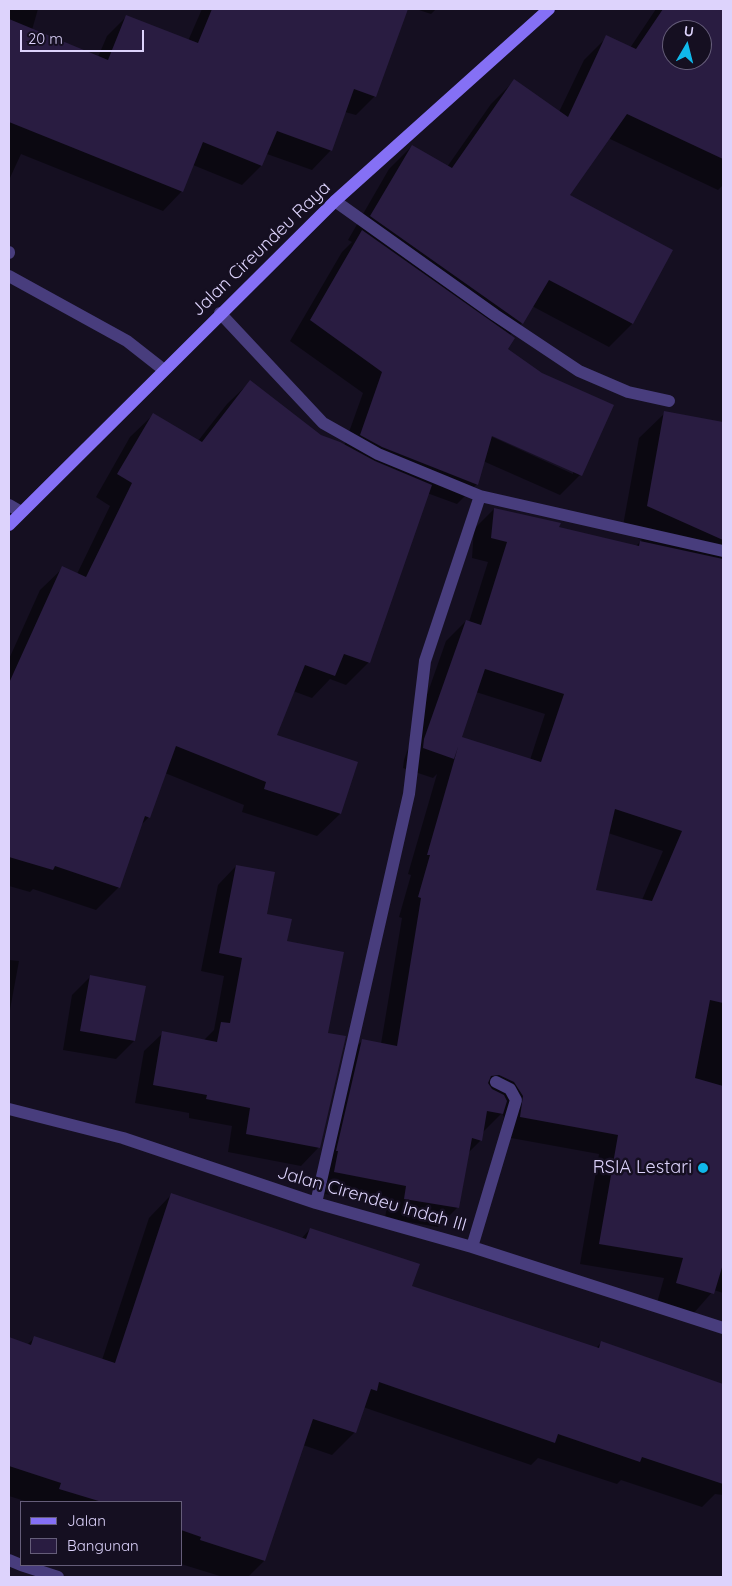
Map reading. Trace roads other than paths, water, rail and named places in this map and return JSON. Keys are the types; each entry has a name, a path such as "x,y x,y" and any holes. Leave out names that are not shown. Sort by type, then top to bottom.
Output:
{"main road":[{"name":"Jalan Cireundeu Raya","path":"9,525 220,313 335,201 549,9"}],"street":[{"path":"335,201 495,316 579,370 628,392 669,401"},
{"path":"9,276 127,341 164,370"},
{"path":"220,313 323,423 378,454 480,496 723,551"},
{"path":"316,1203 409,794 425,661 480,496"},
{"path":"9,505 21,512"},
{"path":"472,1247 516,1100 510,1089 496,1082"},
{"name":"Jalan Cirendeu Indah III","path":"9,1108 123,1138 316,1203 472,1247 723,1328"},
{"path":"24,1566 58,1577"}],"place":[{"name":"RSIA Lestari","path":"703,1168"}]}
